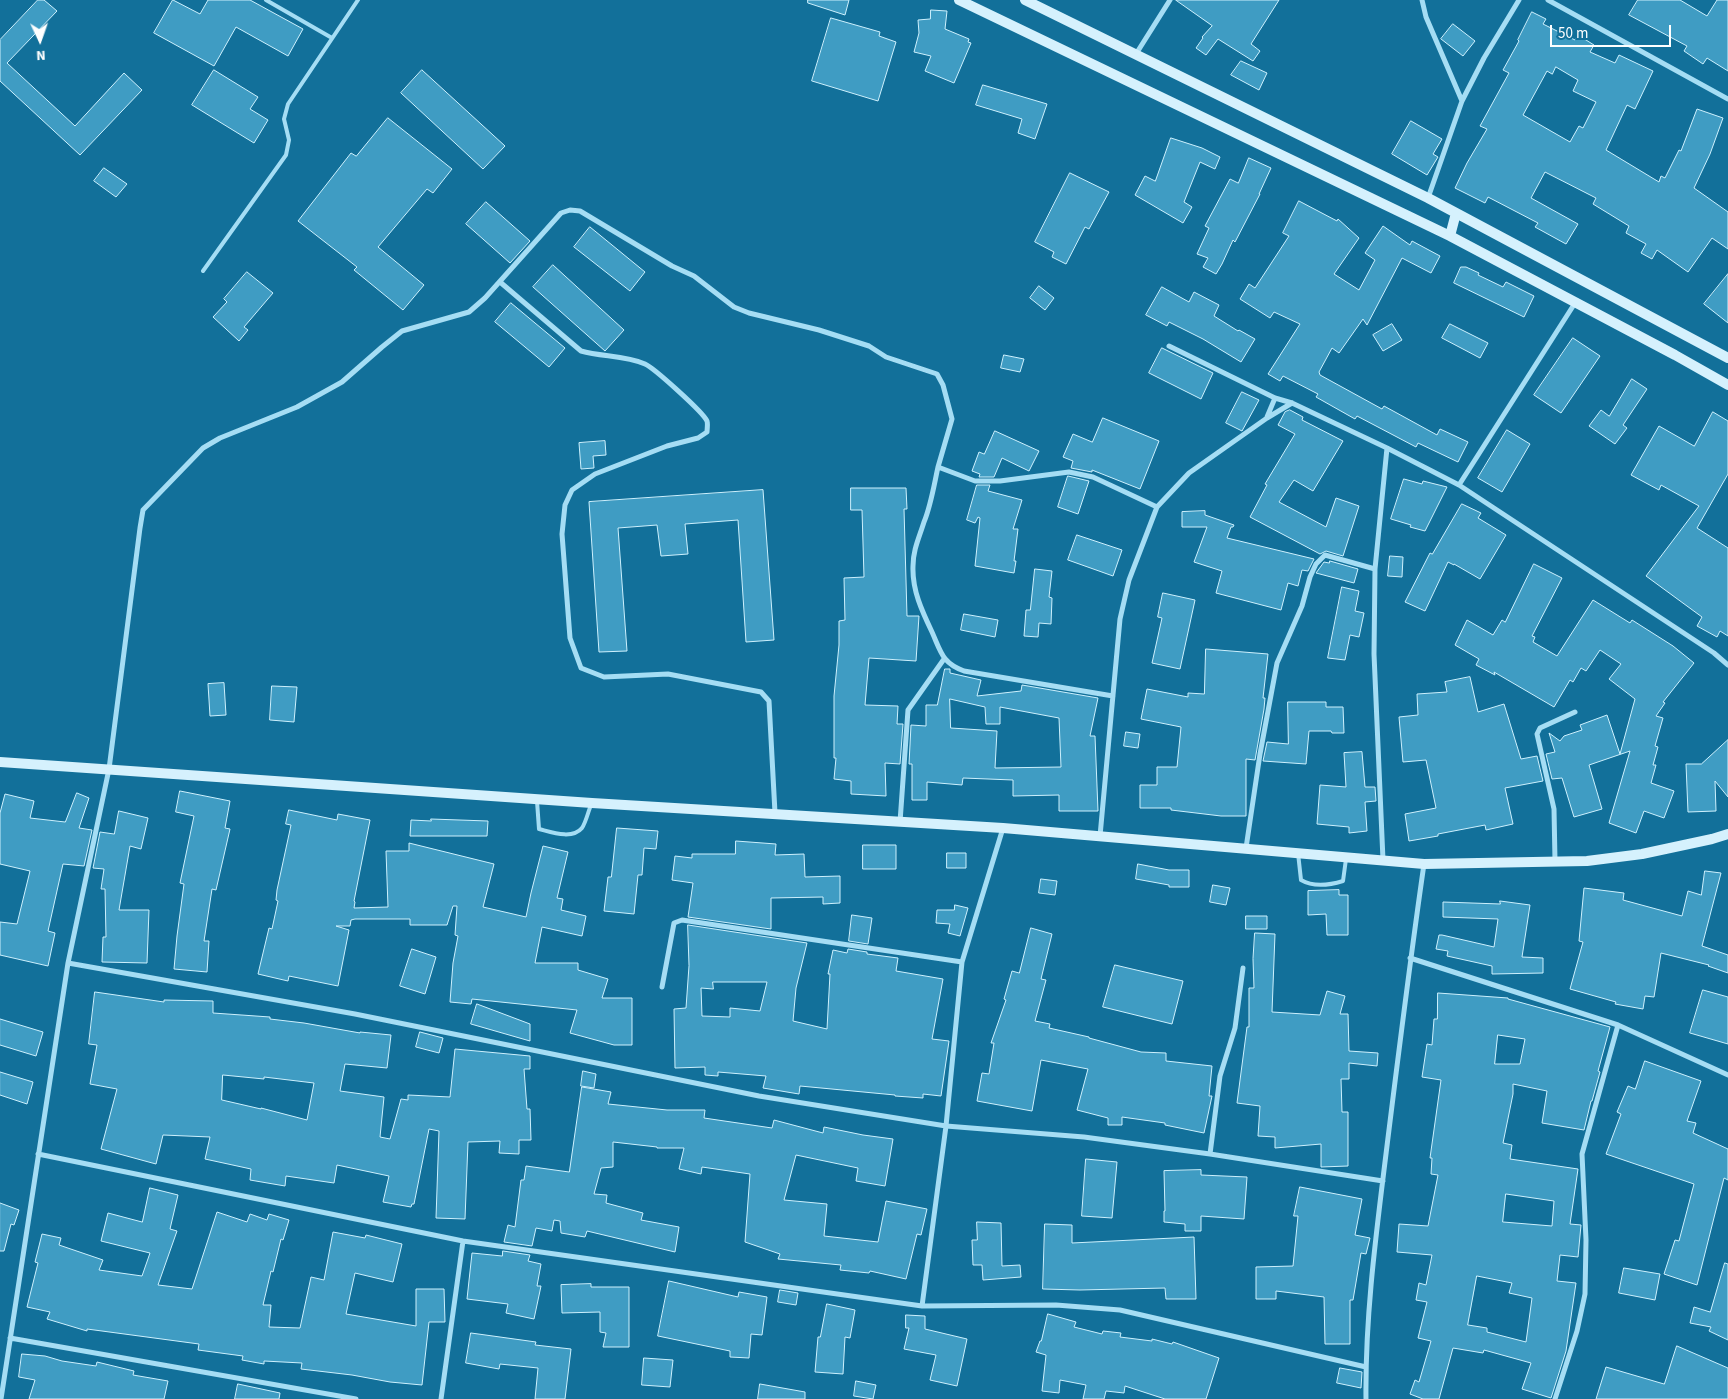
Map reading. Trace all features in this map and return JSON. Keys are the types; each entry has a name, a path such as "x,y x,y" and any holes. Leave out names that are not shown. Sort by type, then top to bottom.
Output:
{"main road":[{"path":"959,0 1450,236 1728,385"},
{"path":"1025,0 1428,198 1728,358"},
{"path":"1450,236 1456,213"},
{"path":"0,762 592,803 1003,828 1424,864 1587,861 1642,854 1728,834"}],"street":[{"path":"1136,54 1170,0"},
{"path":"1422,0 1426,17 1462,101"},
{"path":"1428,198 1462,101 1484,58 1518,0"},
{"path":"1548,0 1728,99"},
{"path":"1,1399 68,964 109,769 143,510 204,448 220,438 298,407 342,382 402,331 469,312 500,282 561,213 570,210 580,211 672,266 694,276 734,306 749,313 819,330 869,346 886,357 936,374 943,384 952,418 924,522 914,550 912,567 920,606 944,659 953,667 964,671 1113,696"},
{"path":"500,282 581,352 598,356 624,358 646,364 699,410 708,422 707,432 698,438 667,446 594,474 572,490 565,505 562,534 570,638 581,668 604,677 668,674 761,692 769,701 775,813"},
{"path":"1459,485 1575,303"},
{"path":"1170,346 1274,398 1292,403 1387,448 1459,485 1714,653 1728,665"},
{"path":"1267,418 1274,398"},
{"path":"1100,837 1120,619 1125,595 1157,507 1188,473 1267,418 1292,403"},
{"path":"1383,860 1374,654 1375,569 1387,448"},
{"path":"938,467 975,481 1000,481 1070,472 1092,477 1157,507"},
{"path":"1246,848 1260,754 1277,663 1302,606 1310,576 1316,564 1325,555 1375,569"},
{"path":"900,822 908,710 944,659"},
{"path":"1555,861 1554,808 1537,734 1540,728 1575,712"},
{"path":"922,1306 946,1126 962,962 1003,828"},
{"path":"1366,1399 1366,1367 1372,1275 1410,958 1424,864"},
{"path":"662,987 674,923 682,920 962,962"},
{"path":"1410,958 1618,1025 1728,1074"},
{"path":"68,964 355,1014 759,1096 946,1126 1084,1137 1210,1154 1383,1181"},
{"path":"1210,1154 1220,1076 1235,1028 1244,968"},
{"path":"1555,1399 1577,1331 1585,1294 1586,1240 1582,1154 1618,1025"},
{"path":"38,1154 463,1241 922,1306 1056,1305 1120,1310 1366,1367"},
{"path":"441,1399 463,1241"},
{"path":"10,1338 356,1399"}],"lane":[{"path":"266,0 332,38"},
{"path":"202,271 286,155 289,140 284,119 288,104 358,0"},
{"path":"536,799 539,829 554,833 574,834 582,827 592,803"},
{"path":"1298,853 1301,880 1307,884 1332,884 1343,881 1346,857"}],"building":[{"path":"38,0 44,0 57,11 7,63 75,126 124,73 142,90 80,155 0,81 0,40"},
{"path":"173,0 200,14 208,0 250,0 303,29 288,56 236,27 214,66 154,33"},
{"path":"808,0 849,0 845,15 808,3"},
{"path":"1176,0 1279,0 1251,44 1260,51 1253,61 1218,39 1206,55 1196,48 1202,37 1212,26"},
{"path":"1638,0 1680,0 1707,16 1717,0 1728,0 1728,71 1707,58 1703,64 1684,51 1687,46 1629,15"},
{"path":"931,10 947,11 945,29 969,39 968,42 971,43 954,83 925,71 931,56 914,52 919,33 918,20 930,19"},
{"path":"1532,12 1546,19 1543,24 1575,40 1578,35 1594,45 1590,52 1615,63 1619,55 1653,71 1635,109 1627,105 1606,150 1659,182 1661,176 1665,178 1679,150 1681,151 1697,109 1723,118 1710,154 1694,188 1728,212 1728,249 1712,238 1688,272 1657,250 1652,259 1641,253 1646,244 1626,233 1629,226 1593,204 1596,198 1545,172 1531,198 1578,224 1566,244 1535,227 1538,223 1488,197 1485,203 1455,188 1487,129 1480,126 1509,73 1503,70","holes":["1556,67 1578,80 1573,91 1596,102 1583,128 1579,126 1570,142 1523,115 1547,71 1552,74"]},
{"path":"831,18 880,32 879,36 896,42 878,101 812,81"},
{"path":"1453,24 1475,41 1463,56 1441,39"},
{"path":"1241,61 1267,73 1259,90 1231,75"},
{"path":"214,70 258,97 250,109 268,120 254,143 192,105"},
{"path":"422,70 505,146 483,169 401,93"},
{"path":"983,85 1047,104 1035,139 1018,133 1022,119 976,105"},
{"path":"388,118 452,169 433,193 427,189 378,247 424,285 403,310 354,270 357,267 298,221 351,153 356,156"},
{"path":"1411,121 1442,139 1433,154 1438,157 1427,175 1392,154"},
{"path":"1171,138 1202,148 1220,157 1215,169 1200,162 1184,202 1192,207 1183,223 1135,195 1145,176 1155,181"},
{"path":"1249,158 1271,168 1260,194 1216,274 1203,267 1208,258 1197,254 1209,228 1205,226 1230,179 1238,183"},
{"path":"104,168 127,184 116,197 94,181"},
{"path":"1070,173 1109,192 1089,229 1085,227 1066,264 1052,257 1054,252 1035,242"},
{"path":"1299,201 1337,221 1338,219 1359,238 1334,274 1359,290 1375,260 1365,253 1383,226 1410,245 1412,241 1440,256 1431,273 1402,258 1367,325 1363,319 1339,353 1332,348 1319,372 1320,375 1382,409 1384,406 1437,435 1440,429 1468,442 1458,462 1418,443 1416,447 1357,416 1355,419 1316,397 1318,394 1283,376 1280,381 1268,374 1300,324 1274,312 1270,318 1240,299 1249,284 1255,288 1289,236 1283,233"},
{"path":"486,202 530,241 510,263 466,224"},
{"path":"590,227 645,272 630,291 574,247"},
{"path":"553,265 624,330 605,351 533,287"},
{"path":"1461,267 1466,267 1479,273 1478,275 1503,287 1506,282 1534,296 1524,317 1454,283"},
{"path":"247,272 273,293 244,327 248,330 239,341 213,317 227,302 224,299"},
{"path":"1728,274 1728,323 1704,304"},
{"path":"1039,286 1054,298 1045,310 1030,298"},
{"path":"1162,287 1189,302 1194,292 1219,305 1214,316 1255,339 1241,362 1203,339 1169,322 1167,326 1146,315"},
{"path":"511,303 565,348 549,367 495,322"},
{"path":"1392,324 1402,340 1383,351 1373,335"},
{"path":"1450,324 1488,343 1480,358 1442,338"},
{"path":"1573,338 1600,356 1561,413 1534,395"},
{"path":"1162,348 1213,373 1201,399 1149,373"},
{"path":"1004,355 1024,359 1020,372 1001,368"},
{"path":"1632,379 1647,389 1623,425 1627,428 1615,444 1589,426 1601,410 1609,416"},
{"path":"1242,392 1259,400 1242,431 1226,423"},
{"path":"1290,410 1303,417 1302,420 1343,441 1313,491 1294,480 1279,502 1326,527 1336,498 1359,506 1343,556 1326,551 1320,554 1250,517 1267,485 1265,484 1295,434 1278,425 1285,412"},
{"path":"1713,412 1728,421 1728,474 1697,528 1728,548 1728,636 1720,631 1717,637 1697,626 1702,617 1646,576 1699,506 1661,485 1659,490 1631,475 1659,426 1694,446"},
{"path":"1103,418 1159,441 1140,489 1092,470 1092,472 1071,468 1073,461 1063,457 1073,434 1092,442"},
{"path":"1507,430 1530,444 1502,492 1478,478"},
{"path":"995,431 1039,451 1029,471 1002,458 994,477 979,477 980,474 972,471 979,452 984,454"},
{"path":"605,441 606,455 593,456 594,468 581,469 579,443"},
{"path":"1068,476 1089,481 1078,514 1058,507"},
{"path":"1404,479 1422,484 1423,481 1447,487 1425,531 1391,519"},
{"path":"977,485 990,485 988,491 1022,500 1013,529 1018,529 1014,573 975,566 980,518 978,517 975,523 967,520"},
{"path":"851,488 906,488 907,509 904,509 907,616 919,616 916,661 869,658 865,705 898,706 897,724 903,724 900,764 885,763 886,796 851,794 851,781 834,779 836,758 834,758 834,696 839,645 839,621 845,620 844,578 864,577 862,510 851,510"},
{"path":"763,490 774,640 746,642 738,520 685,524 688,554 661,556 657,525 618,528 627,651 599,652 589,502"},
{"path":"1462,504 1481,513 1478,518 1506,535 1480,579 1448,562 1425,611 1405,602 1430,553 1432,554"},
{"path":"1205,511 1205,515 1234,525 1231,527 1227,538 1314,559 1308,571 1302,570 1298,586 1288,583 1281,610 1216,593 1222,571 1194,562 1207,527 1182,527 1182,512"},
{"path":"1077,535 1122,550 1113,576 1068,560"},
{"path":"1390,556 1403,557 1402,577 1388,576"},
{"path":"1330,561 1358,569 1354,583 1316,573 1324,562 1329,563"},
{"path":"1534,564 1562,578 1532,636 1535,637 1533,642 1557,656 1593,600 1630,623 1632,620 1673,646 1694,663 1663,702 1665,703 1656,716 1663,718 1655,746 1658,747 1651,783 1674,791 1664,818 1644,811 1636,833 1609,823 1630,751 1589,765 1602,809 1574,817 1562,778 1552,779 1546,754 1555,752 1549,733 1560,741 1564,736 1582,730 1580,725 1607,715 1620,754 1635,699 1609,679 1621,664 1600,650 1586,671 1581,668 1573,682 1570,680 1554,707 1494,672 1495,675 1476,665 1479,659 1455,645 1467,620 1493,635 1502,620 1505,622"},
{"path":"1035,569 1052,571 1049,597 1052,598 1051,624 1039,623 1038,637 1024,636 1026,610 1030,610"},
{"path":"1342,587 1359,591 1355,611 1364,613 1359,637 1350,635 1345,660 1328,658"},
{"path":"1163,593 1195,600 1180,669 1152,663 1162,618 1158,617"},
{"path":"964,614 998,620 995,637 961,630"},
{"path":"1206,649 1268,654 1263,698 1265,698 1264,709 1255,760 1246,759 1246,816 1221,816 1171,810 1171,808 1140,808 1140,785 1157,785 1157,767 1177,767 1181,727 1141,719 1147,689 1188,697 1188,693 1204,694"},
{"path":"945,669 950,669 950,673 981,680 977,696 1021,691 1022,685 1098,698 1090,736 1095,736 1098,811 1059,811 1059,795 1013,796 1013,780 963,778 962,785 927,782 927,800 912,800 912,764 909,764 911,725 926,726 926,705 937,705","holes":["950,699 985,707 986,724 1000,724 1000,707 1059,718 1061,767 995,768 997,731 951,728"]},
{"path":"1470,677 1478,712 1504,704 1521,759 1537,756 1543,781 1505,788 1513,824 1486,830 1485,825 1409,841 1405,814 1436,808 1426,760 1403,762 1399,717 1418,715 1417,694 1447,692 1445,682"},
{"path":"224,683 226,715 210,716 208,684"},
{"path":"272,686 297,687 294,722 270,720"},
{"path":"1288,702 1326,702 1326,707 1343,707 1344,733 1309,731 1306,764 1263,761 1267,742 1288,744"},
{"path":"1126,732 1140,734 1138,748 1124,746"},
{"path":"1728,740 1728,797 1715,781 1716,811 1688,812 1686,764 1701,764"},
{"path":"1362,752 1365,787 1375,787 1376,801 1365,802 1367,831 1349,833 1349,827 1317,824 1320,785 1346,787 1344,753"},
{"path":"180,791 230,801 225,828 230,829 216,890 212,889 204,941 209,941 207,972 174,969 184,884 180,883 194,816 176,812"},
{"path":"77,793 89,798 79,828 92,830 84,866 63,864 48,931 55,933 48,966 0,955 0,922 17,924 30,871 0,864 0,813 5,794 34,801 30,818 65,822"},
{"path":"289,810 337,820 338,814 370,820 354,908 388,907 386,851 409,851 409,843 494,864 483,907 526,917 543,846 568,852 557,898 563,899 561,910 586,916 582,936 542,927 535,963 578,963 578,970 608,979 602,998 632,998 632,1045 614,1045 570,1033 577,1010 472,999 471,1004 450,1002 453,963 458,936 455,935 457,906 453,906 447,925 410,925 410,919 355,919 351,920 350,926 336,926 349,930 338,986 289,976 288,981 258,974 269,928 272,929 278,901 276,900 277,890 291,825 286,824"},
{"path":"119,811 148,818 141,849 130,846 119,910 149,910 147,963 102,962 103,937 106,937 105,889 101,889 104,869 93,868 100,832 114,834"},
{"path":"431,819 488,821 487,836 410,836 411,820 431,821"},
{"path":"617,828 658,831 656,849 644,848 642,875 638,875 634,914 604,911 608,877 611,877"},
{"path":"736,841 776,844 775,855 804,854 805,877 840,876 840,903 823,904 823,897 771,898 771,929 688,917 693,883 672,880 675,856 692,858 692,854 735,854"},
{"path":"863,845 896,845 896,869 863,869"},
{"path":"947,853 966,853 966,868 947,868"},
{"path":"1138,864 1169,870 1189,870 1189,887 1169,887 1169,885 1136,879"},
{"path":"1705,871 1721,873 1702,946 1728,955 1728,973 1709,965 1661,953 1654,997 1645,996 1643,1009 1615,1004 1616,1002 1570,989 1583,942 1579,941 1584,888 1624,893 1623,900 1682,916 1688,891 1701,895"},
{"path":"1041,879 1057,881 1055,895 1039,893"},
{"path":"1213,885 1230,888 1226,905 1210,902"},
{"path":"1339,890 1339,895 1348,895 1348,935 1327,935 1326,914 1308,915 1308,891"},
{"path":"1500,901 1530,905 1522,957 1543,958 1543,973 1492,974 1492,966 1447,956 1448,951 1436,949 1439,935 1494,947 1498,919 1443,917 1443,902 1500,904"},
{"path":"955,905 968,908 960,936 948,933 950,924 936,923 937,910 954,910"},
{"path":"852,915 872,918 868,944 849,941"},
{"path":"1246,916 1267,916 1267,929 1246,929"},
{"path":"688,925 807,943 796,988 793,1021 827,1029 830,974 828,974 833,950 847,953 848,949 867,952 867,954 898,958 896,971 943,979 932,1039 949,1041 941,1096 923,1094 923,1098 800,1086 799,1094 763,1088 766,1076 718,1072 718,1076 705,1075 705,1067 675,1068 674,1009 686,1008 689,966","holes":["713,982 767,982 760,1011 730,1008 730,1017 702,1016 701,988 713,989"]},
{"path":"1031,928 1052,934 1041,979 1046,980 1035,1021 1050,1024 1049,1028 1141,1052 1166,1053 1166,1061 1212,1066 1209,1096 1212,1096 1204,1133 1165,1125 1165,1123 1122,1117 1122,1125 1108,1125 1108,1118 1077,1110 1088,1069 1041,1060 1032,1111 977,1101 982,1073 989,1074 994,1043 991,1043 1006,1000 1004,999 1012,971 1019,973"},
{"path":"1255,933 1275,934 1272,1012 1320,1015 1327,991 1345,996 1340,1014 1348,1014 1349,1051 1378,1053 1377,1066 1349,1063 1349,1079 1341,1079 1342,1112 1348,1112 1348,1166 1321,1167 1321,1144 1275,1148 1275,1137 1258,1136 1260,1106 1237,1103 1247,1027 1249,1027 1249,988 1254,988 1253,959"},
{"path":"412,949 436,957 425,994 400,986"},
{"path":"1115,965 1183,981 1172,1024 1103,1007"},
{"path":"1703,990 1728,997 1728,1044 1690,1033"},
{"path":"95,992 164,1002 164,1000 213,1001 213,1013 270,1017 270,1019 360,1033 391,1035 387,1068 345,1064 340,1091 384,1097 380,1137 390,1139 401,1099 408,1100 408,1095 450,1097 455,1049 530,1056 530,1069 524,1069 527,1109 530,1109 531,1140 519,1140 519,1154 499,1153 500,1141 468,1142 465,1219 436,1218 439,1131 429,1129 414,1204 411,1207 383,1202 389,1176 337,1165 334,1183 286,1176 285,1186 250,1180 251,1169 205,1159 210,1137 163,1135 156,1164 101,1149 117,1089 90,1084 97,1045 89,1044","holes":["223,1075 264,1079 264,1077 314,1083 307,1120 222,1100"]},
{"path":"1438,993 1508,998 1610,1027 1584,1130 1542,1123 1547,1091 1513,1084 1513,1094 1503,1143 1512,1145 1510,1159 1578,1169 1570,1224 1581,1225 1578,1257 1560,1255 1557,1281 1576,1283 1566,1351 1551,1398 1522,1389 1531,1363 1484,1350 1483,1353 1453,1348 1439,1399 1423,1399 1410,1394 1415,1380 1419,1382 1431,1341 1418,1338 1427,1302 1416,1300 1419,1283 1426,1285 1432,1255 1397,1252 1399,1224 1428,1226 1438,1175 1431,1174 1432,1158 1430,1158 1441,1080 1422,1077 1427,1044 1432,1045 1434,1019 1437,1019","holes":["1498,1035 1525,1039 1520,1064 1495,1064","1506,1194 1554,1201 1552,1226 1503,1222","1477,1276 1512,1283 1509,1293 1532,1298 1526,1342 1487,1332 1487,1328 1468,1325"]},
{"path":"477,1004 530,1024 530,1041 471,1024"},
{"path":"0,1019 43,1032 36,1056 0,1045"},
{"path":"420,1032 443,1038 439,1053 416,1047"},
{"path":"1645,1061 1701,1081 1687,1121 1696,1123 1693,1133 1728,1149 1728,1180 1724,1178 1697,1285 1664,1274 1675,1240 1679,1241 1694,1184 1606,1154 1621,1114 1617,1112 1628,1086 1635,1089"},
{"path":"583,1071 596,1074 594,1088 581,1086"},
{"path":"0,1072 33,1082 27,1104 0,1095"},
{"path":"582,1087 611,1092 608,1104 667,1110 705,1110 704,1118 772,1128 774,1120 823,1133 824,1127 893,1139 885,1186 856,1181 858,1168 796,1155 784,1200 827,1204 824,1236 878,1242 886,1201 927,1209 921,1235 917,1234 906,1279 870,1271 869,1273 840,1270 841,1265 778,1259 780,1254 745,1242 750,1174 702,1167 701,1174 679,1169 684,1148 657,1148 613,1142 613,1167 601,1168 594,1194 607,1195 606,1203 643,1213 641,1220 679,1227 675,1252 587,1231 585,1237 561,1233 560,1221 554,1220 552,1231 536,1228 532,1246 504,1242 508,1225 515,1227 521,1180 524,1180 526,1166 569,1172"},
{"path":"1086,1159 1117,1162 1112,1218 1082,1216"},
{"path":"1201,1170 1201,1175 1247,1177 1244,1219 1201,1216 1201,1231 1185,1231 1185,1224 1164,1222 1164,1171"},
{"path":"1300,1187 1362,1199 1355,1235 1370,1238 1366,1254 1361,1253 1353,1300 1350,1300 1350,1344 1325,1344 1324,1297 1276,1291 1276,1299 1256,1299 1256,1267 1293,1266 1298,1216 1294,1216"},
{"path":"150,1188 178,1195 170,1229 177,1231 158,1285 192,1289 217,1212 247,1222 250,1214 267,1220 269,1214 289,1220 283,1240 281,1239 273,1272 271,1271 263,1305 271,1305 269,1327 300,1328 311,1277 324,1280 333,1232 365,1238 366,1235 402,1244 393,1282 355,1273 346,1314 416,1326 416,1289 444,1289 445,1322 429,1322 422,1385 301,1369 302,1363 264,1361 264,1364 242,1360 243,1356 198,1350 199,1344 87,1329 87,1331 47,1319 50,1312 27,1307 38,1263 35,1262 42,1234 61,1238 59,1245 103,1260 99,1270 142,1276 150,1253 101,1241 108,1213 142,1222"},
{"path":"0,1203 19,1210 14,1225 11,1224 4,1251 0,1251"},
{"path":"977,1222 1001,1223 1002,1266 1020,1265 1021,1277 983,1280 982,1265 973,1265 972,1240 977,1240"},
{"path":"1045,1224 1072,1225 1072,1243 1194,1237 1196,1299 1166,1299 1165,1288 1043,1289"},
{"path":"503,1251 530,1255 528,1261 541,1264 537,1286 541,1286 534,1319 506,1313 508,1304 467,1299 472,1253 502,1256"},
{"path":"1725,1263 1728,1264 1728,1340 1709,1331 1711,1327 1690,1323 1694,1307 1710,1312"},
{"path":"1624,1268 1660,1274 1655,1300 1619,1293"},
{"path":"669,1281 738,1297 739,1292 767,1297 762,1335 751,1334 749,1358 730,1357 730,1351 658,1336"},
{"path":"591,1284 591,1287 629,1287 629,1347 603,1347 606,1333 600,1332 600,1312 562,1313 561,1285"},
{"path":"780,1290 798,1293 796,1305 778,1302"},
{"path":"827,1304 855,1310 850,1338 845,1337 843,1374 815,1372 818,1337 820,1337"},
{"path":"1048,1314 1076,1322 1074,1327 1102,1334 1103,1331 1121,1333 1120,1337 1152,1341 1152,1339 1172,1344 1173,1342 1219,1358 1206,1399 1165,1399 1125,1386 1124,1393 1106,1391 1104,1399 1083,1399 1086,1385 1060,1380 1059,1393 1042,1391 1046,1355 1036,1352"},
{"path":"906,1315 925,1316 925,1329 967,1339 957,1386 930,1380 936,1355 904,1349 909,1328 906,1328"},
{"path":"471,1333 536,1342 535,1345 571,1349 565,1399 535,1399 538,1368 500,1364 499,1369 466,1363"},
{"path":"1677,1346 1728,1368 1728,1399 1596,1399 1606,1367 1664,1384"},
{"path":"22,1354 45,1356 62,1361 96,1366 97,1362 134,1371 133,1375 168,1381 164,1399 29,1399 35,1380 19,1377"},
{"path":"644,1358 673,1360 670,1387 642,1385"},
{"path":"1340,1368 1362,1372 1361,1388 1337,1383"},
{"path":"856,1381 876,1385 873,1399 854,1396"},
{"path":"238,1384 280,1393 279,1399 235,1399"},
{"path":"760,1384 805,1392 805,1399 758,1399"}]}
